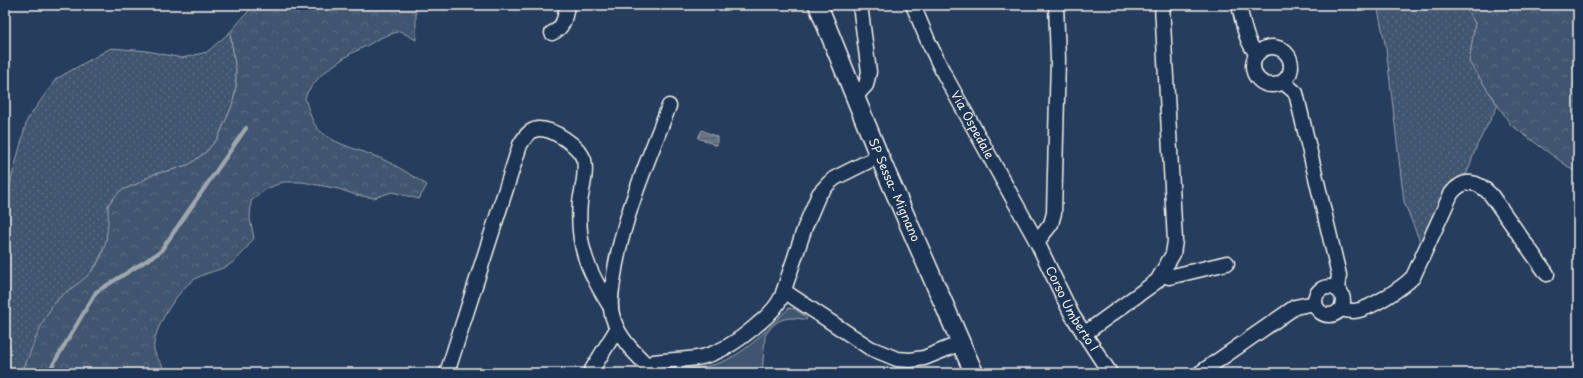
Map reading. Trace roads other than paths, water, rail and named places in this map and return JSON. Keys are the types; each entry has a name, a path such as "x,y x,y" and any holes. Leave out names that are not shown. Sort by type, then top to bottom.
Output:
{"street":[{"path":"552,33 558,30 562,25 567,5"},
{"name":"SP Sessa- Mignano","path":"818,5 829,28 879,156 974,373"},
{"path":"855,97 866,85 869,72 860,5"},
{"name":"Via Ospedale","path":"913,5 944,74 1037,242"},
{"path":"1037,242 1051,224 1054,212 1058,59 1056,5"},
{"path":"1084,334 1157,281 1173,254 1175,241 1162,5"},
{"path":"1240,5 1247,38 1252,49 1257,54"},
{"path":"1276,47 1286,53 1291,62 1290,73 1283,82 1275,85 1265,84 1258,79 1253,72 1253,63 1257,54 1266,48 1276,47"},
{"path":"1283,82 1296,93 1339,275 1336,288"},
{"path":"669,106 632,204 624,230 614,272 610,306 616,329 621,337 651,369 654,362 698,358 730,345 748,333 774,309 779,303 784,291 805,226 819,194 835,178 879,156"},
{"path":"447,373 520,145 524,137 531,131 537,129 546,130 574,145 582,154 585,166 579,215 584,254 593,278 610,306"},
{"path":"1342,309 1344,297 1336,288 1330,286 1324,287 1318,291 1315,303 1317,308 1326,315 1332,315 1342,309 1353,311 1365,308 1405,285 1413,277 1456,187 1466,183 1476,183 1483,186 1547,274"},
{"name":"Corso Umberto I","path":"1037,242 1072,315 1110,373"},
{"path":"1161,275 1169,277 1227,263"},
{"path":"784,291 870,348 897,359 910,360 924,358 961,343"},
{"path":"1200,373 1295,308 1315,303"},
{"path":"590,373 616,329"}],"waterway":[{"path":"48,373 96,292 160,252 246,128"}]}
